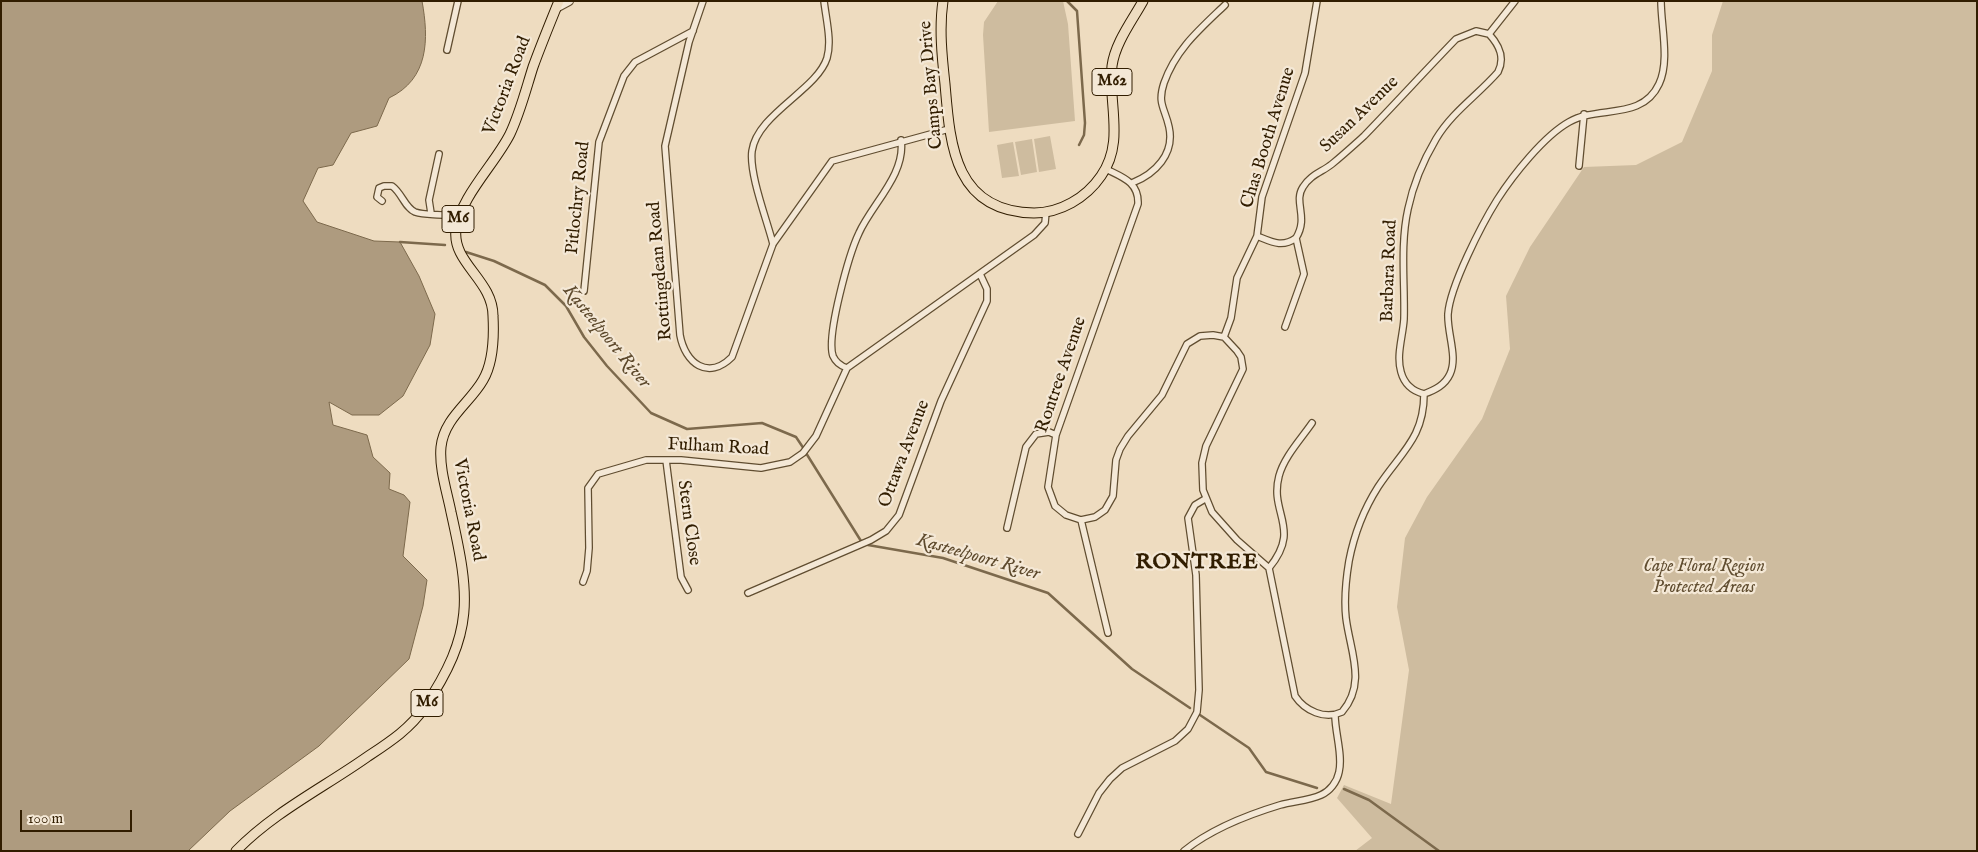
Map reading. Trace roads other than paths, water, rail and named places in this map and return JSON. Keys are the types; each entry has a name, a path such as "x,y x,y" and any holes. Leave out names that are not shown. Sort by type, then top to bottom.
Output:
{"main road":[{"name":"Camps Bay Drive","path":"943,1 941,26 949,129 958,167 966,180 982,196 1011,210 1046,212 1061,208 1083,195 1093,187 1106,169 1112,154 1115,135 1112,79 1115,55 1143,1"},
{"name":"Victoria Road","path":"236,851 266,824 395,738 422,711 452,659 463,628 465,587 460,553 445,483 441,444 452,419 479,387 487,372 494,315 488,290 457,246 456,232 458,220 511,132 542,40 557,4"}],"street":[{"path":"447,50 458,1"},
{"path":"557,4 570,1"},
{"name":"Rottingdean Road","path":"703,1 693,31 665,146 680,335 685,353 693,363 702,367 715,367 724,364 732,357 773,244 832,160 949,129"},
{"path":"773,244 752,164 753,145 760,131 824,65 829,49 824,1"},
{"name":"Chas Booth Avenue","path":"1224,337 1231,318 1237,278 1257,236 1262,197 1306,73 1317,1"},
{"path":"1489,34 1515,1"},
{"path":"1108,633 1081,520 1101,514 1111,504 1114,496 1116,460 1120,449 1128,436 1162,395 1183,348 1200,336 1213,335 1224,337 1241,357 1242,369 1206,446 1201,471 1205,499 1212,512 1224,526 1268,568 1295,696 1299,703 1328,716 1335,715 1347,706 1356,682 1346,616 1346,598 1349,562 1356,534 1377,489 1417,433 1423,415 1424,394 1442,386 1451,373 1453,364 1448,328 1450,303 1485,219 1509,184 1542,146 1566,123 1584,114 1633,108 1655,90 1662,75 1663,64 1661,1"},
{"path":"1106,169 1132,183 1148,177 1157,168 1168,149 1169,128 1160,99 1170,67 1180,50 1225,5"},
{"name":"Pitlochry Road","path":"584,291 598,142 624,76 635,62 693,31"},
{"name":"Susan Avenue","path":"1296,238 1303,222 1300,198 1302,189 1307,182 1314,175 1331,165 1363,136 1456,38 1476,31 1489,34"},
{"name":"Barbara Road","path":"1424,394 1409,387 1404,379 1399,362 1404,321 1404,247 1408,212 1417,180 1436,139 1454,115 1498,72 1501,66 1500,52 1489,34"},
{"path":"1579,166 1584,114"},
{"path":"902,140 902,156 898,168 863,224 853,248 833,328 833,355 836,362 847,368 1039,231 1045,223 1046,212"},
{"path":"431,213 429,200 439,154"},
{"name":"Rontree Avenue","path":"1081,520 1060,511 1050,495 1048,487 1056,435 1138,204 1137,194 1132,183"},
{"path":"382,201 377,197 379,188 392,186 402,195 408,208 413,211 447,215 458,220"},
{"path":"1257,236 1277,244 1284,244 1296,238 1304,274 1285,327"},
{"name":"Ottawa Avenue","path":"748,593 871,540 886,531 899,515 941,401 987,301 987,289 980,274"},
{"name":"Fulham Road","path":"583,582 588,560 587,494 590,483 598,474 646,460 761,468 790,462 803,453 816,436 847,368"},
{"path":"1268,568 1280,553 1284,542 1284,528 1277,494 1280,474 1312,423"},
{"path":"1007,528 1026,447 1036,434 1049,432 1056,435"},
{"name":"Stern Close","path":"666,460 681,577 688,590"},
{"path":"1078,834 1100,792 1110,778 1122,768 1175,742 1188,729 1197,712 1199,690 1196,575 1188,523 1192,509 1205,499"},
{"path":"1184,851 1202,837 1227,825 1280,805 1313,798 1331,788 1338,778 1340,766 1335,715"}],"waterway":[{"path":"1067,1 1077,11 1085,123 1084,135 1079,145"},
{"name":"Kasteelpoort River","path":"400,242 445,245"},
{"name":"Kasteelpoort River","path":"466,252 494,261 545,285 566,306 584,337 607,366 651,413 687,429 762,423 796,437 804,449"},
{"name":"Kasteelpoort River","path":"806,453 861,541"},
{"name":"Kasteelpoort River","path":"868,545 943,558 1048,593 1132,669 1190,708"},
{"name":"Kasteelpoort River","path":"1200,715 1249,748 1266,772 1317,788"},
{"name":"Kasteelpoort River","path":"1344,789 1369,800 1439,851"}],"district":[{"name":"RONTREE","path":"1197,563"}],"park label":[{"name":"Cape Floral Region Protected Areas","path":"1704,577"}]}
